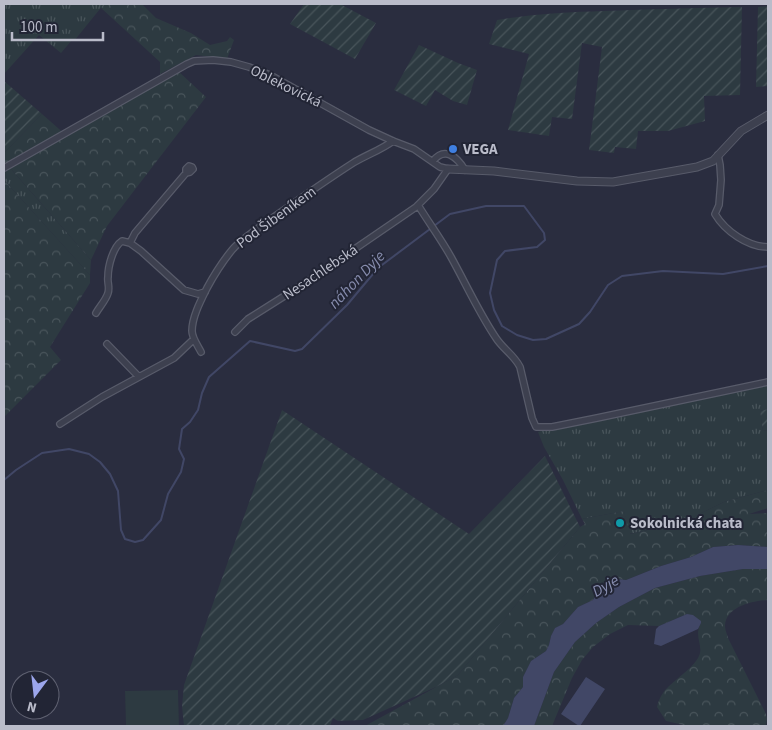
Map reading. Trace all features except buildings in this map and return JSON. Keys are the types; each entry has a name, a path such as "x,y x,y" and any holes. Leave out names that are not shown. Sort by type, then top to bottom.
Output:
{"street":[{"name":"Oblekovická","path":"4,168 144,87 194,61 232,62 270,75 370,130 414,149 440,167 448,169 494,171 577,181 614,182 697,167 713,161 741,131 768,115"},
{"name":"Pod Šibeníkem","path":"194,339 192,332 198,306 212,279 233,249 261,226 322,184 362,158 393,141"},
{"path":"433,161 437,156 448,154 456,158 465,170"},
{"path":"718,155 720,180 719,205 716,214 720,222 744,242 768,248"},
{"name":"Nesachlebská","path":"235,332 248,319 418,205 434,189 448,169"},
{"path":"130,243 135,233 186,173"},
{"path":"418,205 436,231 495,338 518,362 536,427 552,427 768,382"},
{"path":"96,313 106,299 109,290 108,277 112,256 117,244 122,241 130,243 140,250 184,290 198,294 205,292"},
{"path":"60,424 102,397 174,358 194,339 201,352"},
{"path":"107,344 139,377"}],"green space":[{"path":"4,4 104,4 74,41 72,40 61,53 39,35 4,74"},
{"path":"104,4 142,4 156,18 191,33 210,45 227,41 230,37 234,40 227,59 196,55 160,74 160,62 100,7"},
{"path":"304,4 340,4 376,23 355,59 290,24"},
{"path":"768,6 768,86 756,87 758,7"},
{"path":"742,7 740,95 704,96 705,121 668,131 638,131 636,149 615,147 614,153 589,150 602,47 582,43 572,119 552,117 549,136 508,130 529,54 489,44 497,20 577,12"},
{"path":"419,45 477,70 467,105 453,101 435,90 426,106 394,90"},
{"path":"178,71 206,97 107,226 91,260 4,161 4,153 42,114 67,136"},
{"path":"4,81 42,114 4,153"},
{"path":"10,168 91,260 90,275 4,180 4,171"},
{"path":"4,180 90,275 90,283 50,347 61,360 4,417 5,294"},
{"path":"768,383 768,409 760,411 763,431 768,430 768,490 724,502 675,524 629,534 624,511 582,519 538,432 563,428"},
{"path":"768,409 768,430 763,431 760,411"},
{"path":"282,410 469,534 545,456 580,527 458,675 436,687 363,720 338,721 333,718 330,726 184,726 182,706 184,685"},
{"path":"768,490 768,508 749,514 768,513 768,547 738,545 713,547 691,557 661,566 626,580 617,579 611,584 600,588 593,600 578,607 563,624 555,628 546,651 531,661 523,677 523,687 514,698 508,718 503,726 365,726 458,675 580,527 585,524 582,519 624,511 630,534 675,524 724,502"},
{"path":"743,569 768,569 768,600 748,603 735,609 727,619 725,628 728,638 765,712 767,722 765,726 688,726 666,721 657,707 660,698 667,688 689,669 700,653 698,631 701,623 687,614 659,626 628,625 610,634 593,647 582,660 572,678 552,726 534,726 554,672 575,642 596,623 619,607 655,588 700,576"},
{"path":"178,690 179,726 126,726 125,691"}],"water":[{"path":"738,545 768,547 768,569 743,569 700,576 655,588 619,607 596,623 575,642 554,672 534,726 503,726 508,718 514,698 523,687 523,677 531,661 546,651 555,628 563,624 578,607 593,600 600,588 611,584 617,579 626,580 661,566 691,557 713,547"},
{"path":"687,614 693,615 701,621 698,629 661,646 654,644 656,629 659,626"},
{"path":"586,677 605,689 579,726 561,714"}],"waterway":[{"name":"náhon Dyje","path":"4,480 42,453 69,449 89,454 100,462 110,474 118,491 121,530 125,539 135,542 143,540 161,520 168,494 181,472 184,459 179,449 182,429 190,422 198,410 202,393 209,377 250,341 295,351 302,349 347,305 378,268 450,214 486,206 524,206 544,233 545,240 537,247 505,251 497,260 490,293 494,310 502,326 517,335 533,340 546,339 579,324 590,312 608,285 622,276 663,271 723,274 768,266"}],"place":[{"name":"VEGA","path":"453,149"},
{"name":"Sokolnická chata","path":"620,523"}],"water label":[{"name":"Dyje","path":"605,585"}]}
